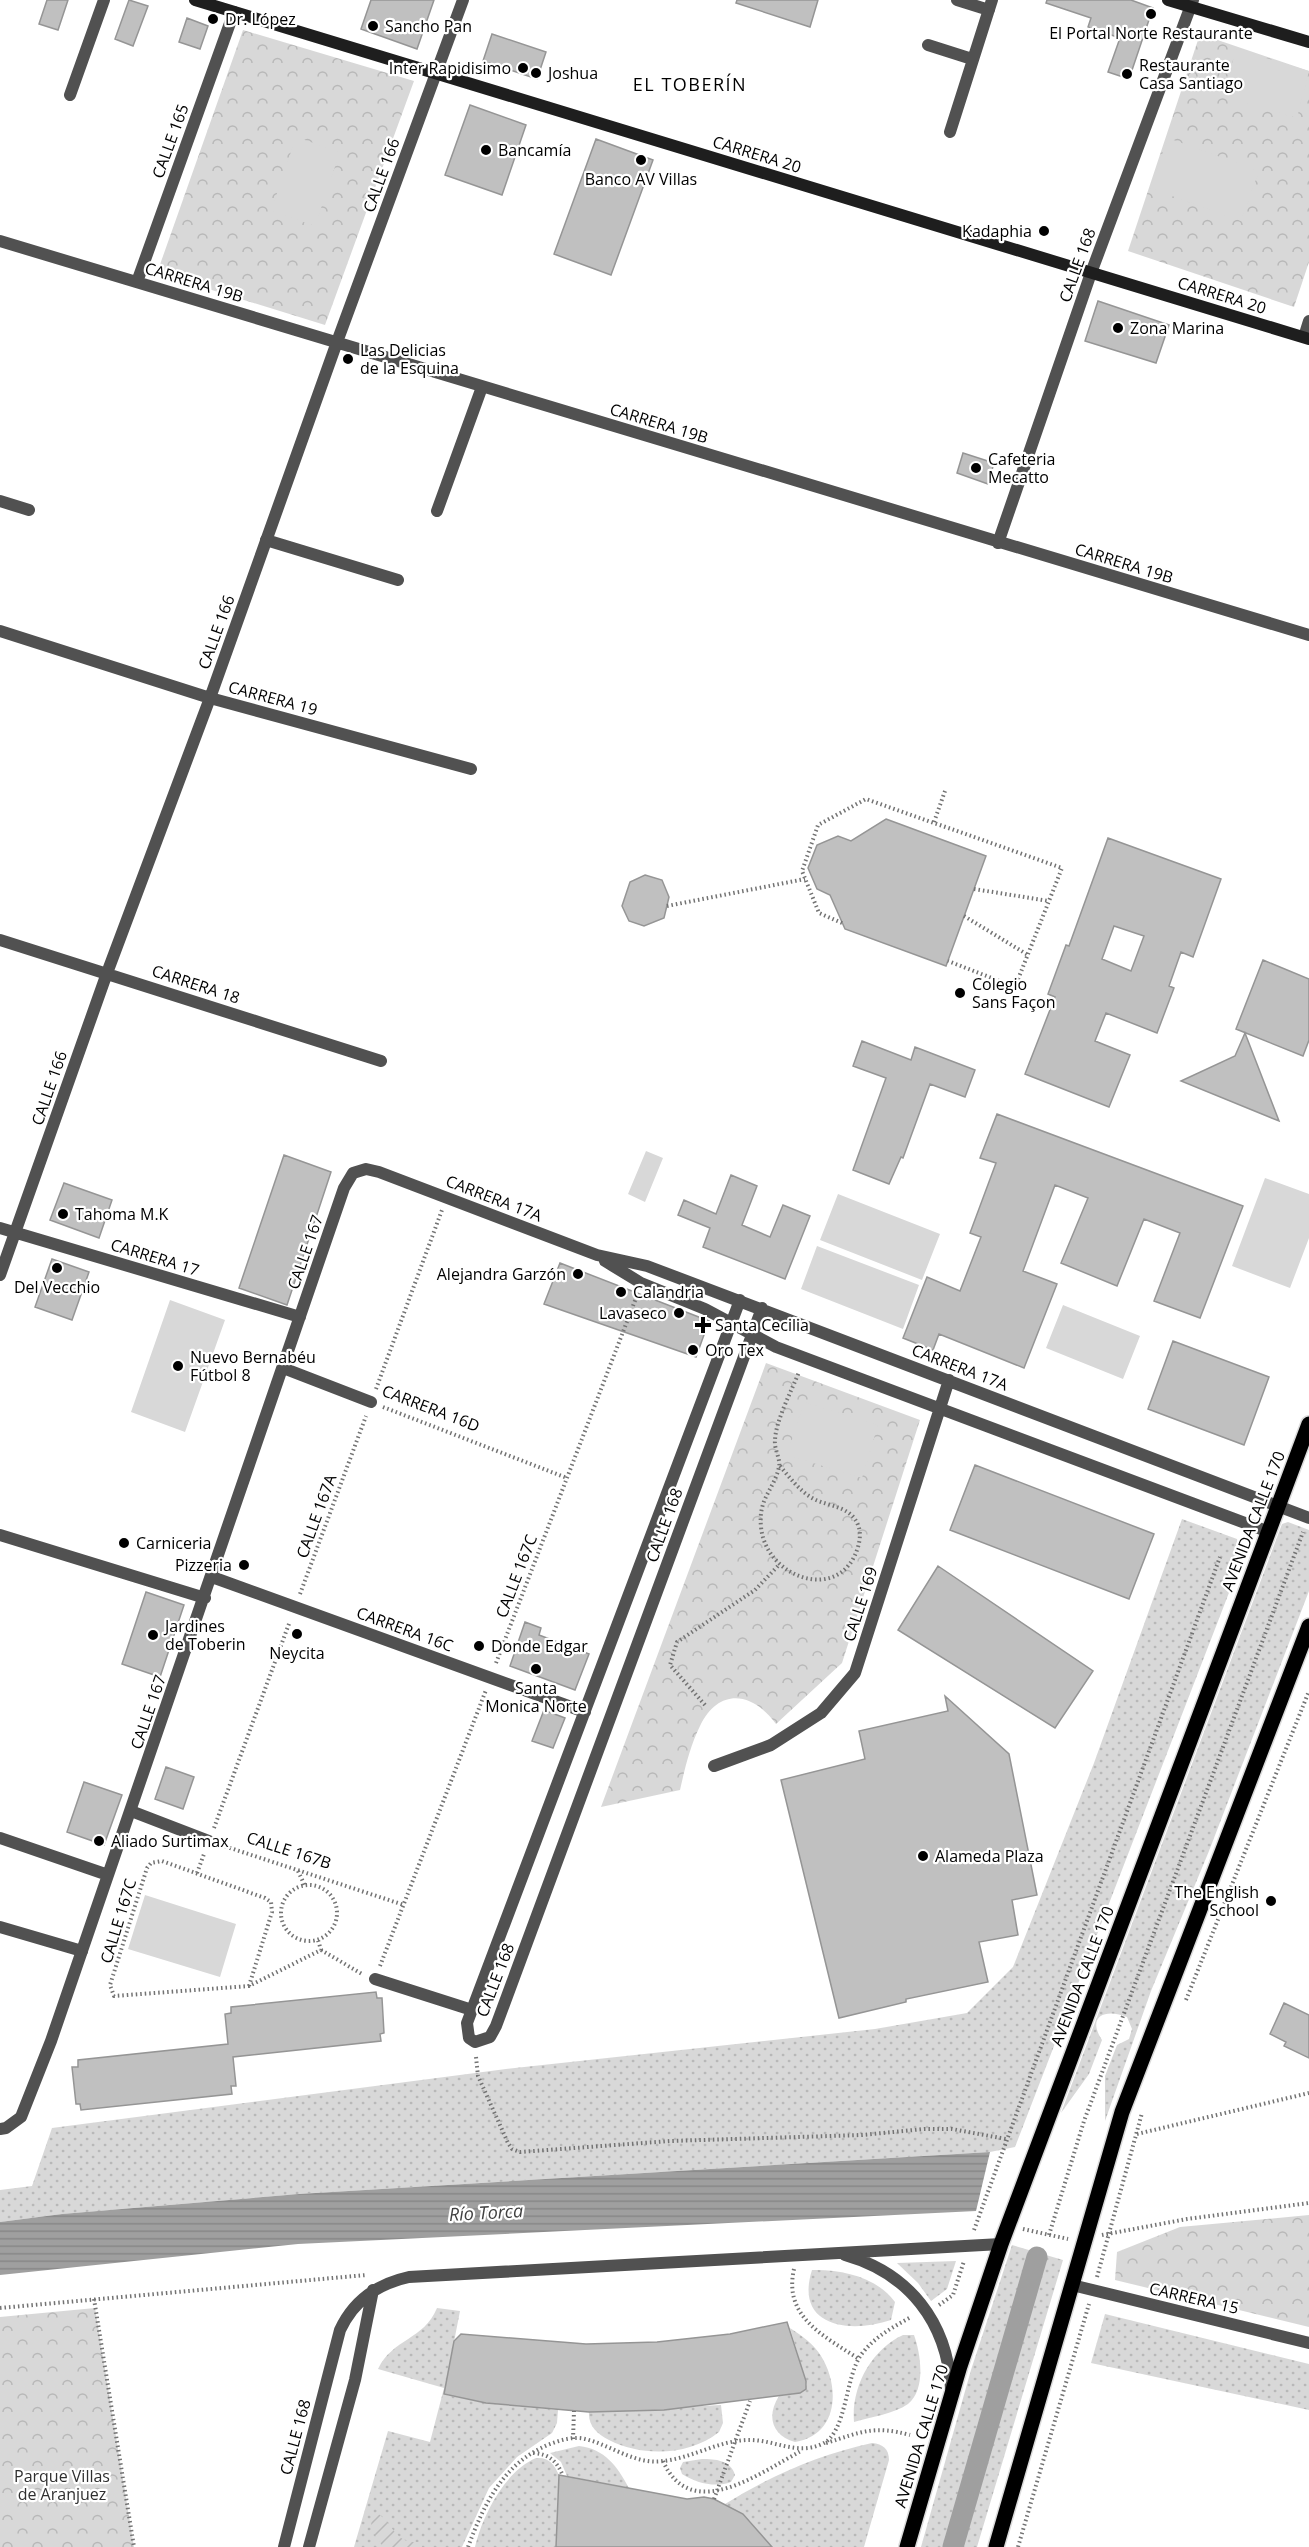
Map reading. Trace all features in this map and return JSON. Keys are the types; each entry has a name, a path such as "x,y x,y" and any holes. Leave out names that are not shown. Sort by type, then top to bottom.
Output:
{"main road":[{"name":"CARRERA 20","path":"195,0 1306,338"},
{"path":"1168,0 1192,3 1309,42"},
{"name":"AVENIDA CALLE 170","path":"907,2547 952,2395 1001,2244 1309,1424"},
{"path":"996,2547 1138,2065 1309,1626"}],"street":[{"path":"70,95 104,0"},
{"name":"CALLE 166","path":"0,1275 107,973 210,698 337,342 463,0"},
{"path":"950,132 991,5 957,0"},
{"name":"CALLE 168","path":"998,543 1091,273 1192,3"},
{"name":"CALLE 165","path":"137,282 234,12"},
{"path":"928,45 972,59"},
{"name":"CARRERA 19B","path":"0,242 1309,635"},
{"path":"1306,338 1309,321"},
{"path":"437,511 482,387"},
{"path":"0,501 29,510"},
{"path":"266,540 398,580"},
{"name":"CARRERA 19","path":"0,631 210,698 471,769"},
{"name":"CARRERA 18","path":"0,940 381,1061"},
{"name":"CALLE 167","path":"0,2129 6,2128 21,2117 131,1811 344,1188 353,1173 366,1169 379,1172"},
{"name":"CARRERA 17A","path":"379,1172 597,1255 647,1266 762,1308 1308,1517"},
{"name":"CARRERA 17","path":"0,1228 300,1317"},
{"name":"CARRERA 17A","path":"597,1255 641,1283 705,1308 776,1347 1269,1532"},
{"name":"CALLE 168","path":"740,1300 472,2010 466,2031 469,2038 475,2042 490,2037 496,2026 762,1308"},
{"name":"CARRERA 16D","path":"283,1368 371,1402"},
{"name":"CALLE 169","path":"714,1766 771,1745 821,1713 855,1673 949,1380"},
{"path":"0,1535 205,1598"},
{"name":"CARRERA 16C","path":"212,1577 585,1712"},
{"path":"131,1811 209,1841"},
{"path":"0,1838 108,1875"},
{"path":"0,1927 82,1950"},
{"path":"375,1979 472,2010"},
{"path":"309,2547 355,2380 373,2290 409,2277 1001,2244"},
{"path":"826,2252 860,2259 876,2266 918,2298 938,2330 946,2350 952,2395"},
{"name":"CARRERA 15","path":"1072,2285 1309,2343"},
{"name":"CALLE 168","path":"284,2547 340,2330 352,2307 373,2290"}],"path":[{"path":"934,822 945,791"},
{"path":"843,923 819,913 802,872 818,825 866,798 1062,868 1016,987 948,961"},
{"path":"667,906 805,879"},
{"path":"974,889 1048,901"},
{"path":"964,916 1028,955"},
{"name":"CALLE 167A","path":"209,1841 447,1198"},
{"name":"CALLE 167C","path":"375,1979 641,1283"},
{"path":"780,1466 765,1496 761,1513 766,1550 778,1566 801,1576 825,1580 845,1571 855,1556 860,1539 859,1526 852,1515 842,1508 816,1500 796,1485 780,1466 774,1439 802,1365"},
{"name":"CARRERA 16D","path":"371,1402 567,1478"},
{"path":"1049,2235 1084,2121 1308,1517"},
{"path":"974,2232 1220,1557"},
{"path":"705,1705 669,1665 677,1642 755,1590 778,1566"},
{"path":"1182,2010 1309,1691"},
{"name":"CALLE 167B","path":"209,1841 404,1905"},
{"name":"CALLE 167C","path":"249,1986 272,1912 271,1902 162,1861 151,1863 147,1868 110,1985 111,1994 119,1996 249,1986 321,1950"},
{"path":"298,1871 305,1886"},
{"path":"305,1886 321,1888 328,1893 336,1907 335,1923 325,1936 318,1940 310,1941 294,1937 288,1931 282,1916 285,1900 297,1888 305,1886"},
{"path":"318,1940 321,1950 351,1970 375,1979"},
{"path":"475,2042 478,2076 508,2143 512,2149 520,2152 670,2141 862,2134 924,2129 952,2129 1006,2139"},
{"path":"1137,2134 1309,2093"},
{"path":"1018,2547 1109,2234 1144,2104"},
{"path":"1109,2234 1187,2219 1309,2203"},
{"path":"1018,2228 1070,2240"},
{"path":"936,2307 953,2295 964,2261"},
{"path":"795,2265 792,2293 797,2308 821,2333 859,2359"},
{"path":"94,2299 134,2547"},
{"path":"825,2443 839,2425 853,2369 859,2359 874,2340 911,2317"},
{"path":"714,2499 750,2401"},
{"path":"573,2411 573,2439"},
{"path":"663,2461 669,2474 679,2483 698,2491 726,2491 803,2451 867,2430 885,2428 910,2435"},
{"path":"468,2547 480,2516 497,2486 514,2466 532,2453 562,2440 583,2438 643,2460 663,2461 714,2445 748,2440 803,2451"},
{"path":"532,2453 548,2456 555,2461 563,2476"}],"green space":[{"path":"243,30 414,81 325,325 157,273"},
{"path":"1200,34 1309,71 1309,262 1294,307 1128,251"},
{"path":"1236,49 1309,71 1297,118 1223,97"},
{"path":"296,137 340,152 315,226 271,211"},
{"path":"1168,138 1259,171 1241,221 1150,188"},
{"path":"646,1151 663,1158 645,1202 628,1194"},
{"path":"1265,1178 1309,1194 1309,1238 1290,1288 1232,1266"},
{"path":"838,1194 940,1234 922,1280 820,1240"},
{"path":"817,1246 919,1285 903,1329 801,1289"},
{"name":"Nuevo Bernabéu Fútbol 8","path":"170,1300 225,1320 185,1432 131,1412"},
{"path":"1063,1305 1140,1336 1123,1379 1046,1348"},
{"path":"766,1363 920,1420 842,1663 776,1724 767,1713 747,1700 736,1698 717,1705 708,1713 696,1734 680,1790 601,1807"},
{"path":"804,1402 878,1425 862,1478 787,1455"},
{"path":"1182,1519 1237,1539 1242,1559 1015,2147 990,2152 299,2194 62,2214 0,2222 0,2190 32,2186 52,2128 506,2069 875,2029 967,2013 1013,1967 1094,1763"},
{"path":"1288,1522 1309,1530 1309,1591 1209,1851 1151,1991 1105,2121 1105,2076 1117,2045 1129,2039 1132,2029 1127,2017 1119,2014 1106,2014 1097,2020 1096,2025 1102,2040 1089,2074 1061,2113 1282,1524"},
{"path":"145,1895 236,1924 220,1977 128,1949"},
{"path":"1309,2215 1309,2327 1115,2280 1117,2252 1180,2227"},
{"path":"1012,2245 1063,2260 977,2547 921,2547 971,2370"},
{"path":"956,2261 947,2289 931,2301 918,2283 897,2263"},
{"path":"812,2270 846,2273 879,2286 895,2302 891,2320 859,2326 829,2322 818,2315 811,2304 809,2289"},
{"name":"Parque Villas de Aranjuez","path":"95,2308 134,2547 0,2547 0,2317"},
{"path":"437,2308 460,2311 445,2388 447,2395 486,2403 558,2410 557,2423 552,2433 517,2457 489,2488 462,2547 354,2547 388,2431 430,2442 444,2388 378,2369 392,2351 424,2327"},
{"path":"1105,2314 1309,2364 1309,2410 1091,2363"},
{"path":"790,2328 811,2344 821,2356 831,2381 833,2395 828,2420 820,2430 810,2438 795,2442 776,2430 772,2418 779,2396 800,2393 807,2385"},
{"path":"903,2335 914,2335 919,2352 920,2381 914,2398 896,2410 854,2422 856,2396 865,2371 881,2350"},
{"path":"721,2405 723,2423 719,2432 694,2446 680,2450 650,2451 622,2446 594,2429 589,2417 589,2412"},
{"path":"872,2443 885,2448 889,2460 864,2547 771,2547 750,2521 725,2504 796,2467"},
{"path":"579,2446 596,2451 609,2460 629,2488 567,2476 561,2462 550,2453"},
{"path":"536,2458 550,2462 559,2475 556,2547 475,2547 489,2509 505,2484 514,2473"},
{"path":"702,2459 717,2460 730,2466 735,2475 731,2482 719,2485 706,2484 682,2474 680,2468 683,2462"},
{"path":"377,2513 404,2540 418,2542 422,2547 383,2547 371,2526 371,2521"}],"water":[{"name":"Río Torca","path":"990,2152 976,2211 298,2244 0,2275 0,2222 62,2214 299,2194"}],"building":[{"path":"47,0 68,0 58,30 39,24"},
{"path":"129,0 148,6 133,46 115,39"},
{"path":"371,0 434,0 417,49 361,29"},
{"path":"737,0 818,0 810,27 736,3"},
{"path":"1047,0 1131,0 1153,8 1129,79 1108,72 1120,38 1088,27 1091,18 1046,3"},
{"path":"187,18 208,26 200,49 179,42"},
{"path":"492,34 546,52 537,79 483,61"},
{"name":"Bancamía","path":"470,105 526,125 502,195 445,175"},
{"path":"596,139 653,160 611,275 554,254"},
{"path":"1098,301 1169,325 1156,363 1085,341"},
{"name":"Cafeteria Mecatto","path":"963,453 994,463 988,484 957,473"},
{"path":"886,819 986,856 946,966 845,929 830,895 817,889 808,868 817,845 838,836 851,841"},
{"path":"1108,838 1221,879 1193,957 1181,952 1169,986 1174,988 1157,1033 1106,1013 1095,1041 1130,1055 1109,1107 1025,1074 1055,997 1048,994 1066,945 1069,946","holes":["1114,926 1144,936 1131,971 1102,959"]},
{"path":"645,875 662,880 669,897 664,918 644,926 629,921 622,906 630,882"},
{"path":"1263,960 1309,979 1309,1040 1303,1056 1236,1029"},
{"path":"1245,1033 1279,1121 1181,1081 1235,1056"},
{"path":"862,1041 911,1060 915,1047 975,1070 965,1097 930,1084 903,1158 901,1157 889,1184 853,1170 886,1078 853,1066"},
{"path":"997,1114 1243,1206 1200,1318 1154,1301 1180,1233 1144,1219 1117,1286 1061,1263 1088,1198 1055,1185 1023,1271 1057,1284 1024,1368 939,1334 933,1350 903,1338 927,1277 960,1291 981,1237 970,1233 996,1163 980,1158"},
{"path":"284,1155 331,1172 287,1305 239,1288"},
{"path":"731,1175 757,1186 742,1225 770,1237 783,1205 810,1216 785,1279 703,1247 710,1228 678,1215 684,1200 716,1214"},
{"path":"64,1183 112,1200 99,1238 50,1220"},
{"path":"52,1259 89,1272 72,1320 35,1307"},
{"path":"560,1263 709,1321 696,1357 544,1304"},
{"path":"1173,1341 1269,1377 1244,1445 1148,1409"},
{"path":"975,1465 1154,1534 1129,1599 950,1530"},
{"path":"938,1566 1093,1671 1055,1728 898,1630"},
{"name":"Jardines de Toberin","path":"146,1592 184,1605 160,1677 122,1664"},
{"path":"525,1622 541,1628 539,1635 589,1654 575,1690 510,1666"},
{"path":"945,1696 1009,1754 1037,1895 1012,1900 1018,1935 979,1942 988,1982 906,1999 906,2002 839,2018 781,1780 865,1759 859,1731 948,1711"},
{"path":"544,1710 565,1718 553,1748 532,1741"},
{"path":"166,1767 194,1777 183,1809 155,1799"},
{"path":"84,1782 122,1795 104,1845 67,1832"},
{"path":"376,1992 377,1998 382,1998 384,2033 380,2034 381,2041 233,2057 236,2086 231,2086 232,2094 81,2110 80,2104 76,2104 72,2067 78,2067 78,2060 228,2044 225,2014 231,2013 231,2007"},
{"path":"1284,2003 1309,2015 1309,2058 1284,2046 1286,2042 1270,2034"},
{"path":"787,2322 806,2381 806,2389 800,2393 664,2410 589,2412 486,2403 444,2394 454,2341 461,2334 586,2344 657,2342 730,2334"},
{"path":"559,2475 687,2499 704,2497 714,2499 743,2514 772,2547 556,2547"}],"waterway":[{"path":"953,2547 1037,2257"}],"place":[{"name":"El Portal Norte Restaurante","path":"1151,14"},
{"name":"Dr. López","path":"213,19"},
{"name":"Sancho Pan","path":"373,26"},
{"name":"Inter Rapidisimo","path":"523,68"},
{"name":"Joshua","path":"536,73"},
{"name":"Restaurante Casa Santiago","path":"1127,74"},
{"name":"Bancamía","path":"486,150"},
{"name":"Banco AV Villas","path":"641,160"},
{"name":"Kadaphia","path":"1044,231"},
{"name":"Zona Marina","path":"1118,328"},
{"name":"Las Delicias de la Esquina","path":"348,359"},
{"name":"Cafeteria Mecatto","path":"976,468"},
{"name":"Colegio Sans Façon","path":"960,993"},
{"name":"Tahoma M.K","path":"63,1214"},
{"name":"Del Vecchio","path":"57,1268"},
{"name":"Alejandra Garzón","path":"578,1274"},
{"name":"Calandria","path":"621,1292"},
{"name":"Lavaseco","path":"679,1313"},
{"name":"Santa Cecilia","path":"703,1325"},
{"name":"Oro Tex","path":"693,1350"},
{"name":"Nuevo Bernabéu Fútbol 8","path":"178,1366"},
{"name":"Carniceria","path":"124,1543"},
{"name":"Pizzeria","path":"244,1565"},
{"name":"Neycita","path":"297,1634"},
{"name":"Jardines de Toberin","path":"153,1635"},
{"name":"Donde Edgar","path":"479,1646"},
{"name":"Santa Monica Norte","path":"536,1669"},
{"name":"Aliado Surtimax","path":"99,1841"},
{"name":"Alameda Plaza","path":"923,1856"},
{"name":"The English School","path":"1271,1901"}],"district":[{"name":"EL TOBERÍN","path":"690,84"}]}
